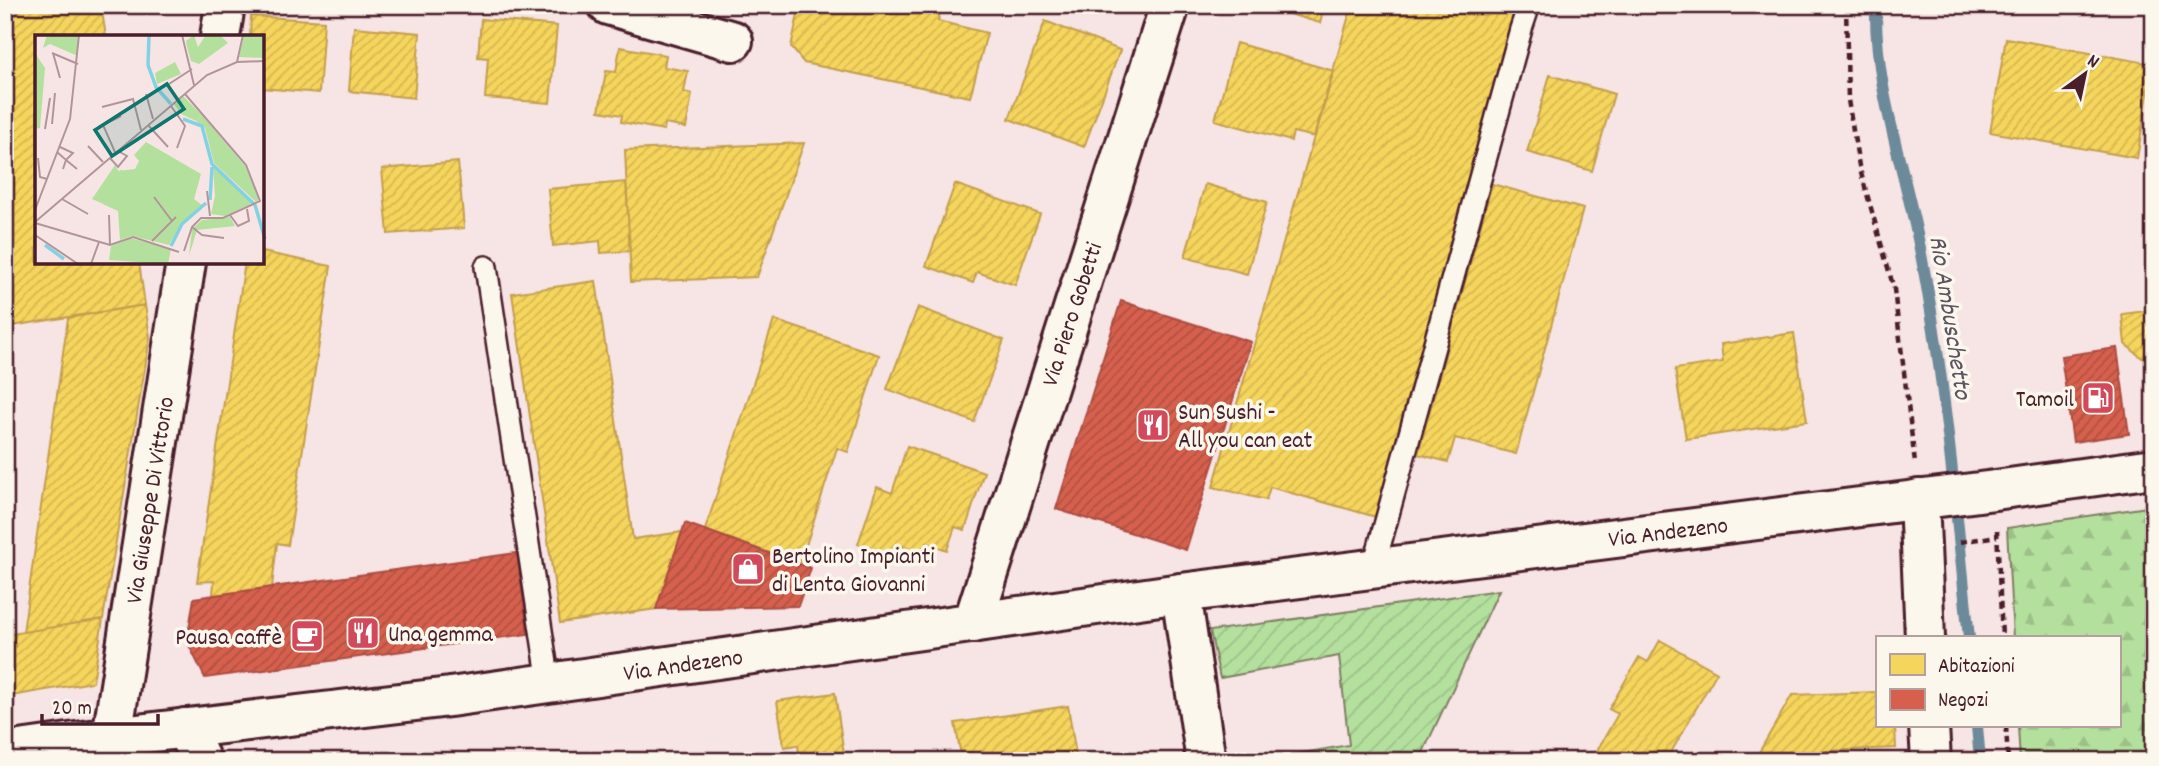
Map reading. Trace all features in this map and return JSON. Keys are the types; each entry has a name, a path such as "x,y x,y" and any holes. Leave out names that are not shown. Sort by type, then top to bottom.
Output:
{"main road":[{"path":"220,35 225,5"},
{"path":"608,5 733,41"},
{"name":"Via Piero Gobetti","path":"972,623 1170,5"},
{"name":"Via Giuseppe Di Vittorio","path":"112,737 186,264"},
{"name":"Via Andezeno","path":"5,752 112,737 193,744 549,683 1181,593 2154,468"},
{"path":"1919,499 1925,636"},
{"path":"1181,593 1206,761"},
{"path":"1929,728 1931,761"}],"lane":[{"path":"1373,569 1529,5"},
{"path":"486,267 549,683"}],"path":[{"path":"1846,5 1848,100 1859,166 1895,289 1919,499"},
{"path":"1995,490 2002,636"},
{"path":"1985,538 1997,536"},
{"path":"2006,728 2008,761"}],"green space":[{"path":"2154,506 2154,761 2020,761 2018,728 2120,728 2120,636 2013,636 2007,528"},
{"path":"1499,590 1419,761 1256,761 1349,745 1339,656 1220,678 1210,631"}],"building: Abitazioni":[{"path":"5,5 101,5 106,35 35,35 35,264 139,264 145,305 5,327"},
{"path":"800,5 911,5 940,12 938,21 987,33 970,97 804,63 791,47"},
{"path":"1258,5 1325,5 1320,23"},
{"path":"1352,5 1518,5 1376,517 1270,487 1266,500 1213,487"},
{"path":"251,16 324,21 319,93 264,88 264,35 250,35"},
{"path":"481,19 557,26 550,103 485,98 488,58 478,57"},
{"path":"1045,21 1120,50 1084,147 1009,119"},
{"path":"354,27 420,33 414,98 349,91"},
{"path":"2006,38 2153,64 2137,158 1990,132"},
{"path":"1236,43 1334,71 1315,137 1293,132 1291,141 1215,120"},
{"path":"620,47 666,55 664,67 688,71 684,92 692,94 686,128 665,124 664,130 621,122 622,115 599,111 606,71 616,72"},
{"path":"1550,75 1614,94 1592,171 1527,152"},
{"path":"804,143 757,277 631,282 625,150"},
{"path":"458,162 464,228 388,234 382,169"},
{"path":"626,182 630,251 601,253 600,241 553,246 548,189"},
{"path":"955,184 1040,214 1015,285 977,272 973,283 926,266"},
{"path":"1205,184 1267,202 1247,274 1185,257"},
{"path":"1492,184 1583,209 1516,454 1455,438 1448,462 1418,454"},
{"path":"264,252 331,266 288,545 277,543 272,587 213,595 214,581 197,582 245,264 264,264"},
{"path":"596,281 633,539 682,532 656,609 560,623 512,293"},
{"path":"145,305 150,337 103,619 23,632 68,318"},
{"path":"918,307 1004,340 974,422 887,389"},
{"path":"2154,310 2154,357 2142,358 2125,344 2122,314"},
{"path":"774,320 879,355 848,452 837,448 800,564 705,530"},
{"path":"1794,333 1807,421 1686,439 1675,369 1723,362 1721,344"},
{"path":"907,446 984,472 965,530 955,527 947,550 927,543 923,554 899,545 895,556 858,544 877,487 892,493"},
{"path":"103,619 93,682 5,697 5,635"},
{"path":"1660,640 1717,672 1666,761 1591,761 1618,714 1609,709 1639,657 1648,662"},
{"path":"1876,692 1876,728 1895,728 1896,748 1826,751 1820,761 1754,761 1792,695"},
{"path":"835,693 845,761 800,761 798,745 784,747 777,701"},
{"path":"1068,706 1077,761 962,761 955,723"}],"building: Negozi":[{"name":"Sun Sushi - All you can eat","path":"1121,301 1251,342 1186,550 1056,509"},
{"path":"2117,348 2129,434 2073,442 2061,356"},
{"path":"685,523 811,568 798,606 656,609"},
{"path":"517,553 528,634 205,678 187,641 194,598"}],"waterway":[{"name":"Rio Ambuschetto","path":"1876,5 1885,98 1914,219 1929,297 1949,443 1969,636"},
{"name":"Rio Ambuschetto","path":"1977,728 1980,761"}],"place":[{"name":"Tamoil","path":"2098,398"},
{"name":"Sun Sushi - All you can eat","path":"1153,425"},
{"name":"Bertolino Impianti di Lenta Giovanni","path":"748,569"},
{"name":"Una gemma","path":"363,633"},
{"name":"Pausa caffè","path":"307,636"}]}
